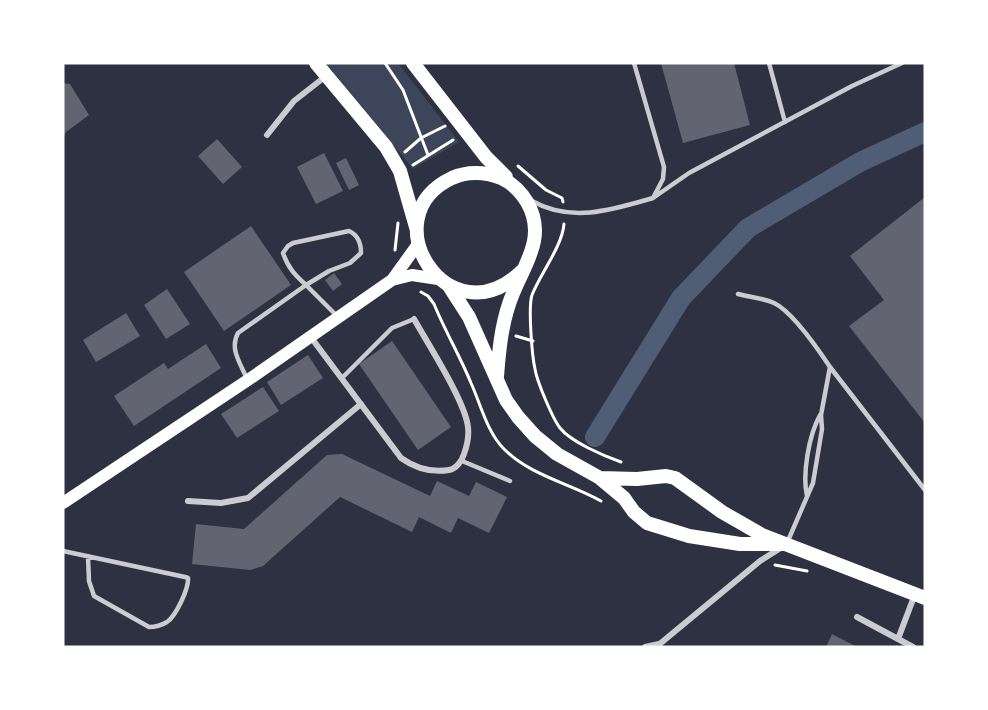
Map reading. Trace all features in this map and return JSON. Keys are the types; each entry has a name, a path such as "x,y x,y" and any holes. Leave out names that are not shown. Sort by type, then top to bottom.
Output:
{"main road":[{"path":"316,63 386,147 400,171 422,257 429,269 444,282 469,317 506,400 535,436 557,454 600,478 624,498 634,513 647,523 666,531 740,544 786,544"},
{"path":"413,63 486,157 520,192 533,215 536,234 532,254 522,271 509,304 502,332 497,376"},
{"path":"392,280 417,237 419,217 424,204 437,189 454,177 466,174 486,174 505,180 520,192"},
{"path":"63,503 248,380 337,316 392,280 412,275 444,282 462,291 488,291 501,287 522,271"},
{"path":"600,478 637,479 666,476 675,478 722,512 752,530 920,596"}],"street":[{"path":"267,135 294,101 327,76"},
{"path":"310,335 401,458 413,466 432,471 452,470 462,460 467,445 468,426 461,404 414,319"},
{"path":"188,501 221,503 248,498 361,404"},
{"path":"645,647 658,645 760,561 786,544"},
{"path":"898,639 920,596"},
{"path":"857,617 913,647"}],"lane":[{"path":"634,63 664,167 663,179 652,198"},
{"path":"769,63 785,122"},
{"path":"520,192 546,209 576,213 608,211 652,198 689,173 902,63"},
{"path":"248,380 234,351 235,338 238,333 306,285 356,258 361,253 361,246 357,236 349,231 293,243 283,253 291,271 306,285 337,316"},
{"path":"738,294 768,301 784,309 816,346 925,490"},
{"path":"342,378 392,328 414,319"},
{"path":"807,496 804,482 813,427 820,415 830,367"},
{"path":"786,544 813,483 822,429 820,415"},
{"path":"462,460 510,481"},
{"path":"63,551 185,577 188,578 189,586 173,616 168,621 149,627 94,596 89,581 88,557"}],"path":[{"path":"385,63 403,90 428,155"},
{"path":"393,159 406,152 421,138 457,119"},
{"path":"569,437 603,453"},
{"path":"559,483 597,499"}],"shaded area":[{"path":"326,63 398,63 459,142 413,169"}],"building":[{"path":"661,63 734,63 750,125 683,143"},
{"path":"63,83 70,84 89,115 66,132 63,139"},
{"path":"217,139 242,167 223,184 198,156"},
{"path":"324,153 343,191 316,204 297,167"},
{"path":"346,158 359,185 349,190 336,163"},
{"path":"925,197 925,423 849,326 884,300 850,256"},
{"path":"251,226 291,285 224,331 184,272"},
{"path":"334,273 342,284 333,291 325,280"},
{"path":"167,289 190,324 166,339 144,305"},
{"path":"126,313 140,336 96,362 83,340"},
{"path":"392,341 451,427 418,450 359,364"},
{"path":"206,344 221,368 134,426 114,396 164,363 168,369"},
{"path":"308,355 323,378 281,405 267,382"},
{"path":"263,387 279,411 237,438 221,414"},
{"path":"342,454 430,496 437,481 469,496 476,482 507,497 489,533 458,518 451,533 419,517 412,532 340,497 263,566 250,570 192,564 196,524 244,529 327,455"},
{"path":"832,634 857,647 826,647"}],"waterway":[{"path":"595,437 681,298 748,228 860,162 925,132"}]}
